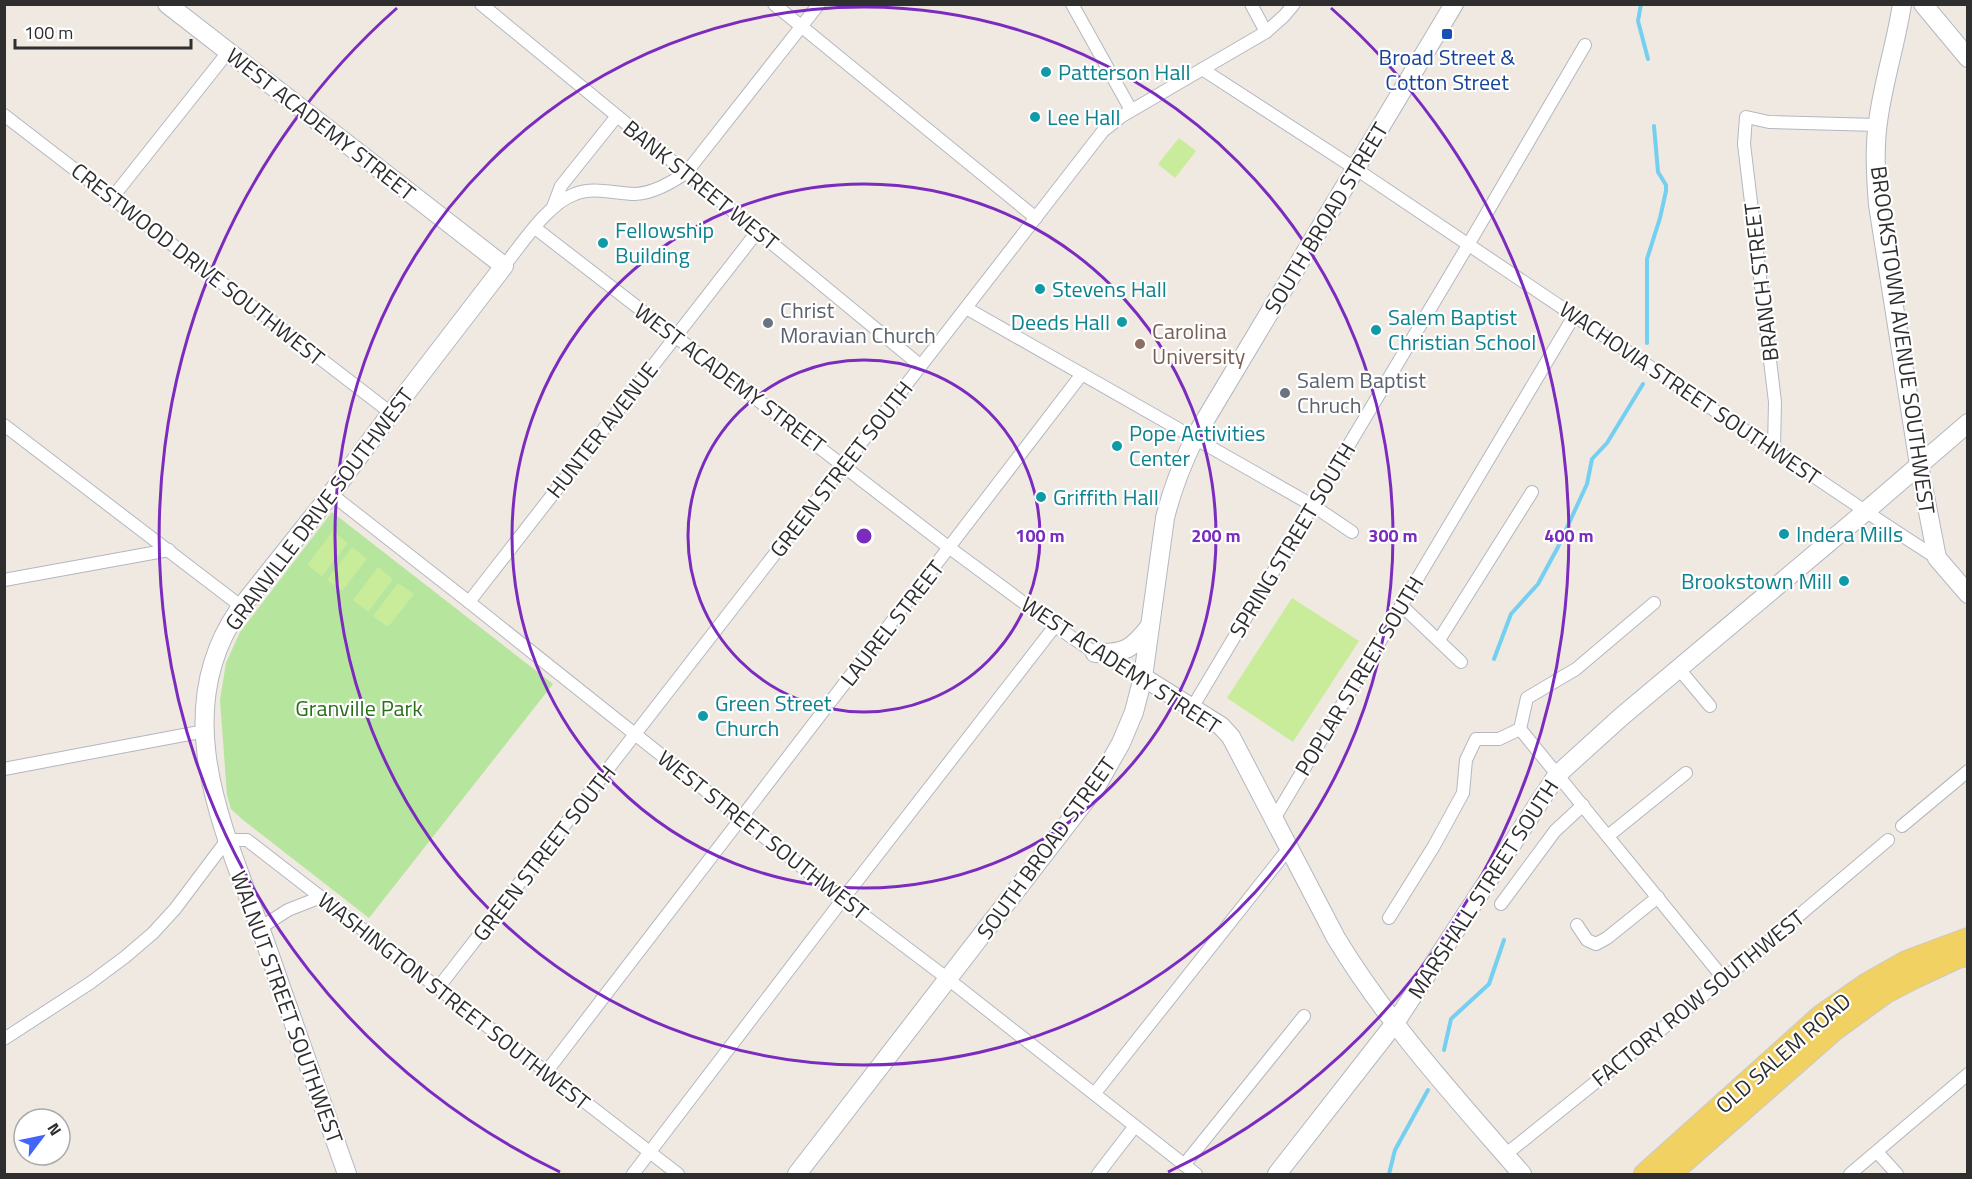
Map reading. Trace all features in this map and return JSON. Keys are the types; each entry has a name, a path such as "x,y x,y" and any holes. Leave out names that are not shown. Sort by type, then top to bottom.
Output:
{"main road":[{"name":"OLD SALEM ROAD","path":"1644,1174 1821,1015 1867,983 1906,961 1968,938"},
{"name":"OLD SALEM ROAD","path":"1671,1174 1835,1030 1886,993 1958,958 1968,956"}],"street":[{"name":"WEST ACADEMY STREET","path":"167,4 504,266"},
{"name":"BANK STREET WEST","path":"481,4 921,366"},
{"path":"774,4 1036,218"},
{"name":"GRANVILLE DRIVE SOUTHWEST","path":"227,840 218,814 207,757 205,731 206,698 213,661 225,631 391,412 504,266 553,207 575,193 610,191 634,194 648,192 667,185 686,173 819,4"},
{"path":"1072,4 1131,110"},
{"path":"1251,4 1266,32"},
{"name":"GREEN STREET SOUTH","path":"438,988 1103,131 1131,110 1266,32 1294,4"},
{"name":"SOUTH BROAD STREET","path":"797,1174 1096,787 1121,743 1134,712 1143,677 1165,518 1181,465 1195,437 1454,4"},
{"name":"BROOKSTOWN AVENUE SOUTHWEST","path":"1902,4 1877,125 1878,205 1919,465 1937,558 1968,594"},
{"path":"1923,4 1968,58"},
{"name":"SPRING STREET SOUTH","path":"1192,708 1585,45"},
{"path":"112,198 228,52"},
{"name":"WACHOVIA STREET SOUTHWEST","path":"1202,69 1356,169 1774,448 1865,512 1937,558"},
{"name":"CRESTWOOD DRIVE SOUTHWEST","path":"4,115 391,412"},
{"name":"GRANVILLE DRIVE SOUTHWEST","path":"553,207 561,186 617,116"},
{"name":"BRANCH STREET","path":"1774,448 1775,402 1744,144 1746,117 1769,122 1877,125"},
{"name":"WEST ACADEMY STREET","path":"535,228 950,548 1055,626 1095,653 1143,677 1221,726 1231,737 1355,970 1395,1023 1522,1174"},
{"name":"HUNTER AVENUE","path":"469,602 757,232"},
{"path":"966,308 1195,437 1312,505 1353,532"},
{"name":"POPLAR STREET SOUTH","path":"1274,819 1574,316"},
{"name":"LAUREL STREET","path":"547,1071 1083,374"},
{"name":"MARSHALL STREET SOUTH","path":"1277,1174 1395,1023 1557,775 1621,717 1968,423"},
{"path":"4,425 242,607"},
{"path":"1439,640 1532,492"},
{"name":"WEST STREET SOUTHWEST","path":"331,494 843,899 1095,1093 1196,1174"},
{"path":"4,580 169,550"},
{"path":"1520,729 1527,698 1576,669 1654,603"},
{"path":"1401,605 1461,662"},
{"path":"633,1174 1055,626"},
{"path":"1095,653 1114,654 1130,648 1138,642 1150,626"},
{"path":"1679,669 1710,706"},
{"path":"1520,729 1724,979"},
{"path":"1389,918 1455,811 1463,793 1466,760 1476,739 1499,739 1520,729"},
{"path":"4,770 205,731"},
{"path":"1902,826 1968,771"},
{"path":"1608,836 1686,773"},
{"path":"1501,904 1555,831 1583,806"},
{"path":"4,1039 90,983 153,933 175,909 227,840"},
{"name":"WASHINGTON STREET SOUTHWEST","path":"227,840 247,840 678,1174"},
{"name":"WALNUT STREET SOUTHWEST","path":"227,840 261,928 347,1174"},
{"name":"FACTORY ROW SOUTHWEST","path":"1505,1155 1724,979 1888,840"},
{"path":"1095,1093 1289,848"},
{"path":"261,928 288,910 321,897"},
{"path":"1577,925 1587,940 1596,944 1607,938 1658,897"},
{"path":"1184,1165 1304,1016"},
{"path":"1850,1174 1968,1074"},
{"path":"1098,1174 1135,1126"},
{"path":"1878,1152 1897,1174"}],"green space":[{"path":"1179,138 1196,151 1175,178 1158,164"},
{"name":"Granville Park","path":"332,512 553,684 369,918 243,820 231,809 227,795 220,700 226,663 240,632"},
{"path":"333,531 348,543 322,576 307,565"},
{"path":"352,547 367,559 342,591 327,580"},
{"path":"378,567 393,579 368,612 353,600"},
{"path":"398,583 414,594 388,627 373,616"},
{"path":"1292,598 1359,641 1293,742 1227,698"}],"waterway":[{"path":"1641,4 1638,21 1648,59"},
{"path":"1647,343 1647,259 1666,191 1666,185 1658,172 1654,126"},
{"path":"1494,659 1511,614 1538,584 1558,547 1587,484 1592,459 1607,443 1643,384"},
{"path":"1444,1050 1451,1019 1489,984 1504,940"},
{"path":"1389,1174 1395,1150 1428,1090"}],"place":[{"name":"Broad Street & Cotton Street","path":"1447,34"},
{"name":"Patterson Hall","path":"1046,72"},
{"name":"Lee Hall","path":"1035,117"},
{"name":"Fellowship Building","path":"603,243"},
{"name":"Stevens Hall","path":"1040,289"},
{"name":"Deeds Hall","path":"1122,322"},
{"name":"Christ Moravian Church","path":"768,323"},
{"name":"Salem Baptist Christian School","path":"1376,330"},
{"name":"Carolina University","path":"1140,344"},
{"name":"Salem Baptist Chruch","path":"1285,393"},
{"name":"Pope Activities Center","path":"1117,446"},
{"name":"Griffith Hall","path":"1041,497"},
{"name":"Indera Mills","path":"1784,534"},
{"name":"Brookstown Mill","path":"1844,581"},
{"name":"Green Street Church","path":"703,716"}]}
